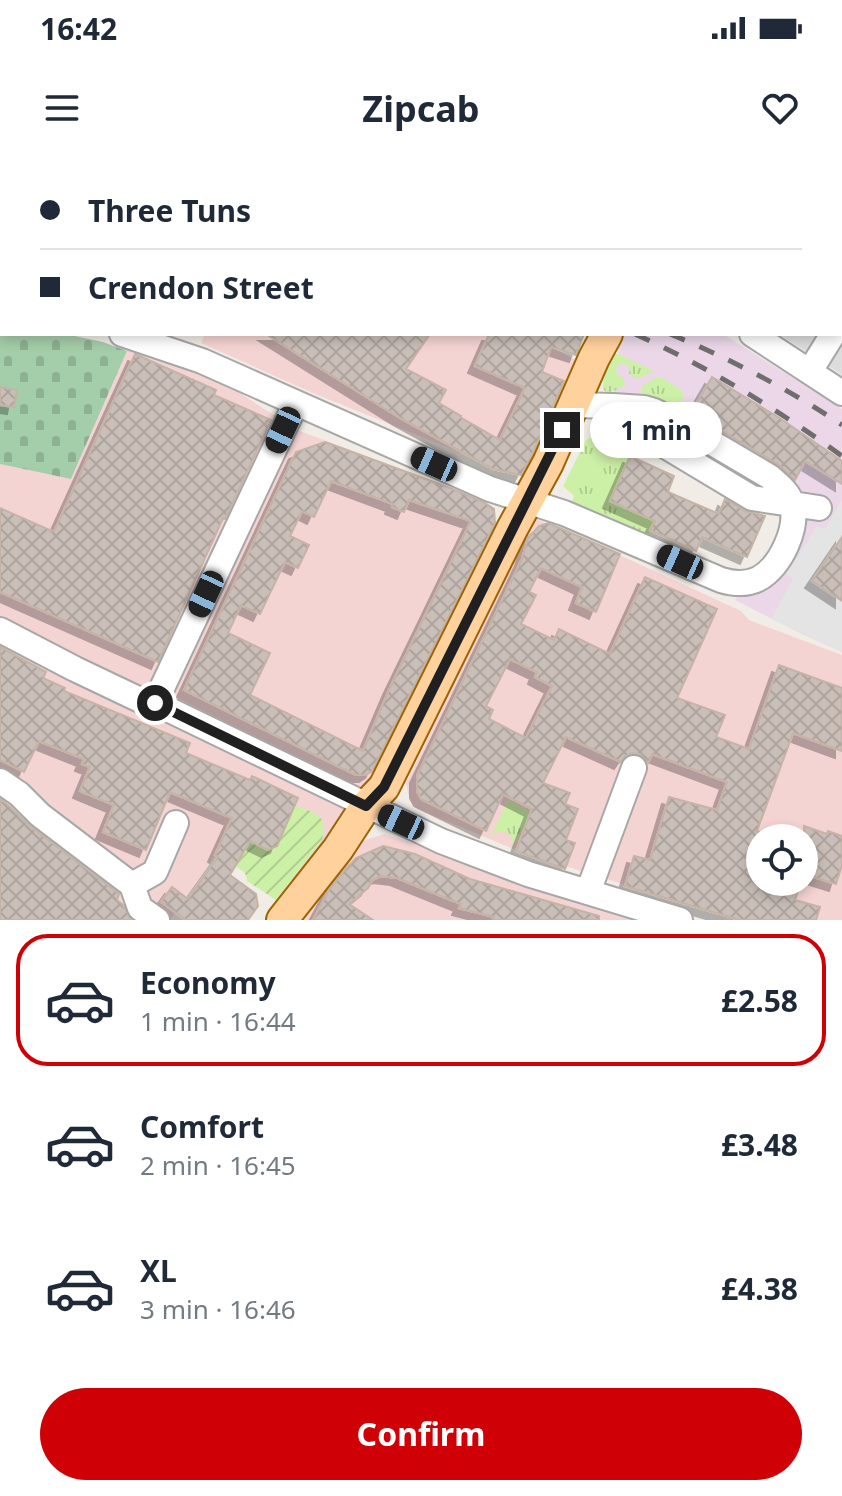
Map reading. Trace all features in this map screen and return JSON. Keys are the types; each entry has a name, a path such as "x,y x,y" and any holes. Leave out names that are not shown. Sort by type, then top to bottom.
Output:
{"main road":[{"path":"282,920 344,842 366,806 384,787 548,463 587,406 605,338"}],"street":[{"path":"128,336 202,361 490,489 564,513 721,580 733,584 745,583 768,572 793,530 794,515 790,500 781,487 770,477 675,421 644,408 587,406"},
{"path":"755,336 842,393"},
{"path":"810,371 832,336"},
{"path":"155,703 296,403"},
{"path":"791,505 819,508"},
{"path":"0,630 138,699 155,703 441,841 528,874 671,919"},
{"path":"588,892 634,768"},
{"path":"0,781 132,885 140,908 157,920"},
{"path":"132,885 155,872 176,823"}],"shaded area":[{"path":"143,336 151,336 297,430 463,492 489,505 495,530 369,788 297,883 220,842 211,862 170,920 0,920 0,464 71,479 127,351"},
{"path":"204,336 534,336 553,343 553,348 577,361 542,438 519,476 315,394 201,343"},
{"path":"726,336 842,409 842,652 735,600 783,529 775,509 742,499 609,428 620,338"},
{"path":"782,336 842,336 842,375"},
{"path":"841,501 842,651 771,619 793,579 786,574 817,526 825,529"},
{"path":"534,518 741,611 749,620 842,655 842,920 736,920 521,852 417,809 410,801 406,783"},
{"path":"384,834 655,920 299,920 340,864 363,841"}],"green space":[{"path":"0,336 74,336 127,351 71,479 0,464"},
{"path":"614,354 654,371 637,379 629,374 627,365 620,363 616,369 625,385 607,392 603,384"},
{"path":"661,377 681,390 684,397 682,402 674,405 641,393 642,386"},
{"path":"609,428 629,439 635,447 610,500 655,521 648,536 571,505 574,496 563,486 586,440"},
{"path":"508,800 531,812 512,849 512,838 506,832 498,831 490,838"},
{"path":"295,805 319,816 324,832 322,840 276,900 247,881 245,874 235,866 250,841 268,850 277,846"}],"building":[{"path":"269,336 429,336 406,369 446,390 439,403 500,440 525,388 475,366 488,336 583,336 576,355 551,347 542,372 564,381 521,475 493,469 400,418"},
{"path":"135,354 216,390 214,395 271,420 158,662 0,592 0,508 54,532"},
{"path":"712,377 842,461 842,484 805,461 795,480 778,464 691,413"},
{"path":"0,387 17,390 14,407 0,405"},
{"path":"325,442 450,488 494,509 495,523 372,771 366,775 356,775 184,690 296,452","holes":["331,481 393,504 392,507 404,512 409,500 471,521 363,751 250,695 270,653 228,633 241,605 260,614 285,562 298,568 309,545 290,536 302,511 314,517"]},
{"path":"630,456 674,476 668,492 719,514 725,499 745,511 765,516 747,557 702,537 696,551 650,530 655,521 610,501"},
{"path":"548,523 620,554 596,612 576,603 582,587 541,568 529,592 536,595 521,624 554,640 559,629 610,654 645,577 717,609 677,698 725,715 716,737 749,749 779,665 842,688 842,751 793,733 760,824 746,824 746,896 796,896 795,900 820,907 816,920 740,920 625,886 634,856 650,860 669,797 717,810 727,782 652,754 648,763 640,754 632,753 621,762 566,737 543,783 570,793 565,804 578,809 566,840 575,843 565,869 516,851 532,809 503,794 486,831 421,799 417,791 417,776 522,559 528,538 539,526","holes":["510,659 537,672 535,677 552,686 526,738 489,719 493,710 486,706"]},
{"path":"842,537 842,601 812,581"},
{"path":"0,647 46,672 43,678 65,688 64,691 190,743 186,753 250,780 252,776 298,798 277,846 268,850 250,841 230,875 256,894 258,906 248,920 186,920 161,902 172,887 188,899 218,857 215,855 232,818 170,792 146,850 103,832 114,805 80,791 90,767 82,764 84,759 39,741 24,772 0,760"},
{"path":"0,799 31,827 119,894 117,900 131,920 0,920"},
{"path":"818,831 842,836 842,865 836,884 818,878"},
{"path":"383,846 415,854 470,879 599,916 599,920 493,920 494,917 459,908 461,904 397,878 380,876 349,904 373,920 313,920 329,890 356,858"}],"railway":[{"path":"639,336 742,390 842,456"},
{"path":"675,336 758,375 842,425"}],"route":[{"path":"155,703 366,806 384,787 562,430"}]}
